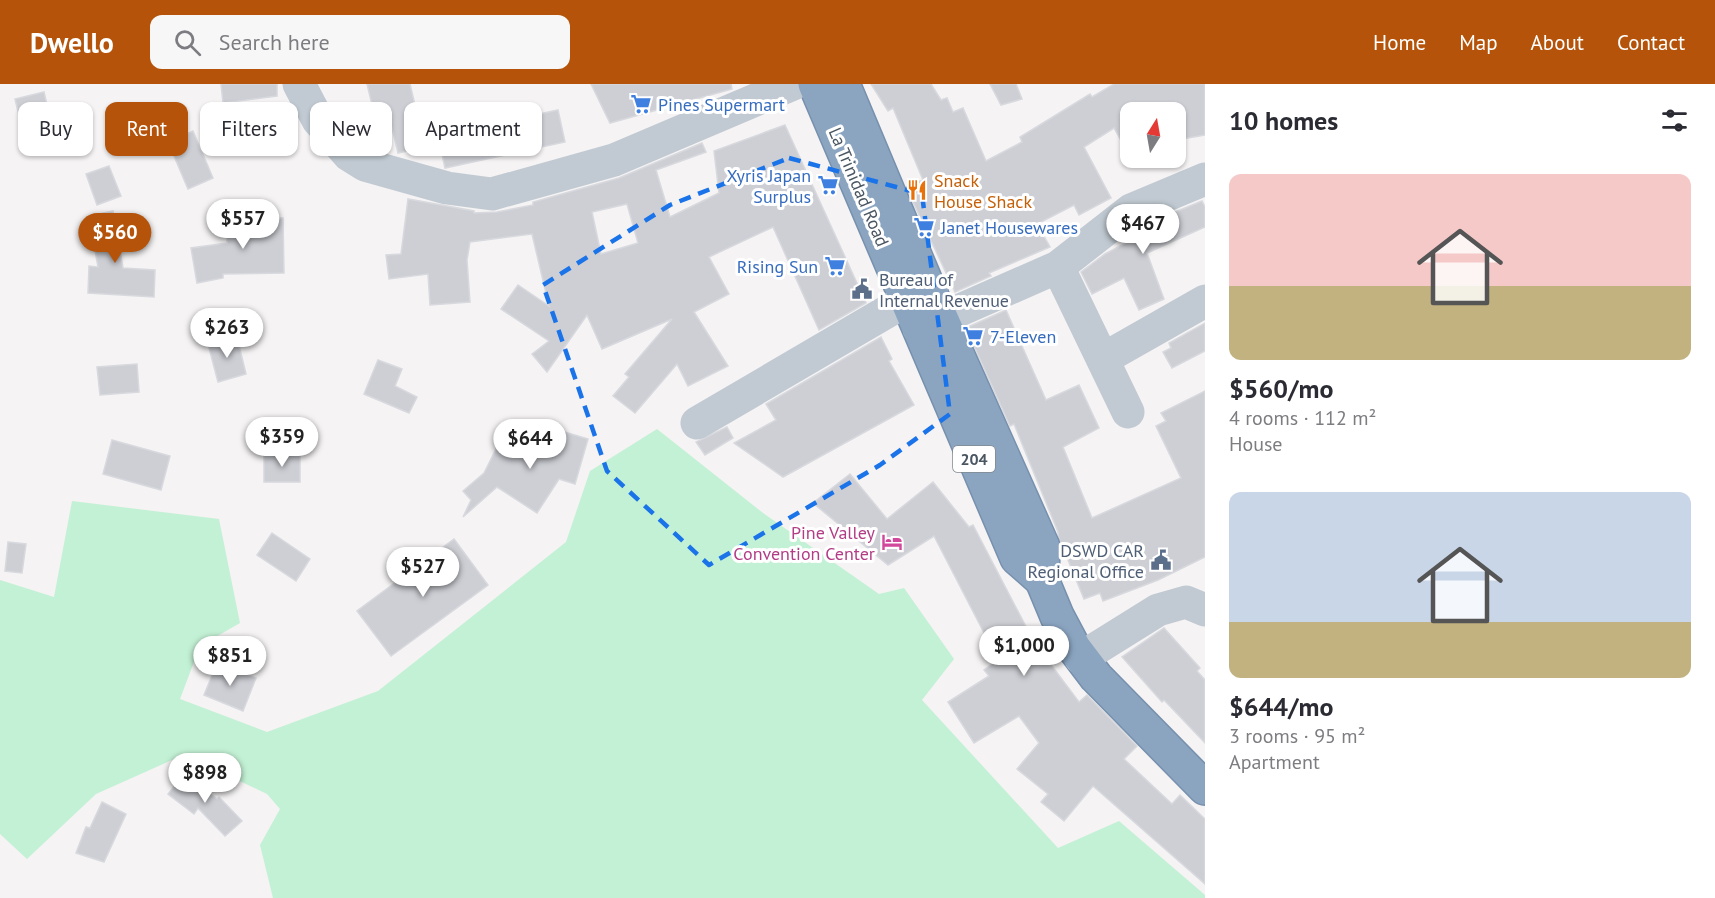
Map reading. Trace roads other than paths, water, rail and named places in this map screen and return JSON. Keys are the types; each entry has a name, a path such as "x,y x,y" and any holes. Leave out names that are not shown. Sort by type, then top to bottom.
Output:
{"highway":[{"name":"La Trinidad Road","path":"815,84 1043,547 1042,580 1057,616 1096,677 1205,788"},
{"name":"La Trinidad Road","path":"843,84 924,309"}],"street":[{"path":"299,84 318,120 349,155 365,165 447,188 492,194 614,160 793,84"},
{"path":"697,423 924,309 1058,267 1131,210 1205,178"},
{"path":"1058,267 1128,412"},
{"path":"1103,359 1205,301"},
{"path":"1082,658 1158,610 1186,602 1205,610"}],"place":[{"name":"Pines Supermart","path":"641,104"},
{"name":"Xyris Japan Surplus","path":"828,185"},
{"name":"Snack House Shack","path":"917,190"},
{"name":"Janet Housewares","path":"924,227"},
{"name":"Rising Sun","path":"835,266"},
{"name":"Bureau of Internal Revenue","path":"862,289"},
{"name":"7-Eleven","path":"973,336"},
{"name":"Pine Valley Convention Center","path":"892,542"},
{"name":"DSWD CAR Regional Office","path":"1161,560"}]}
